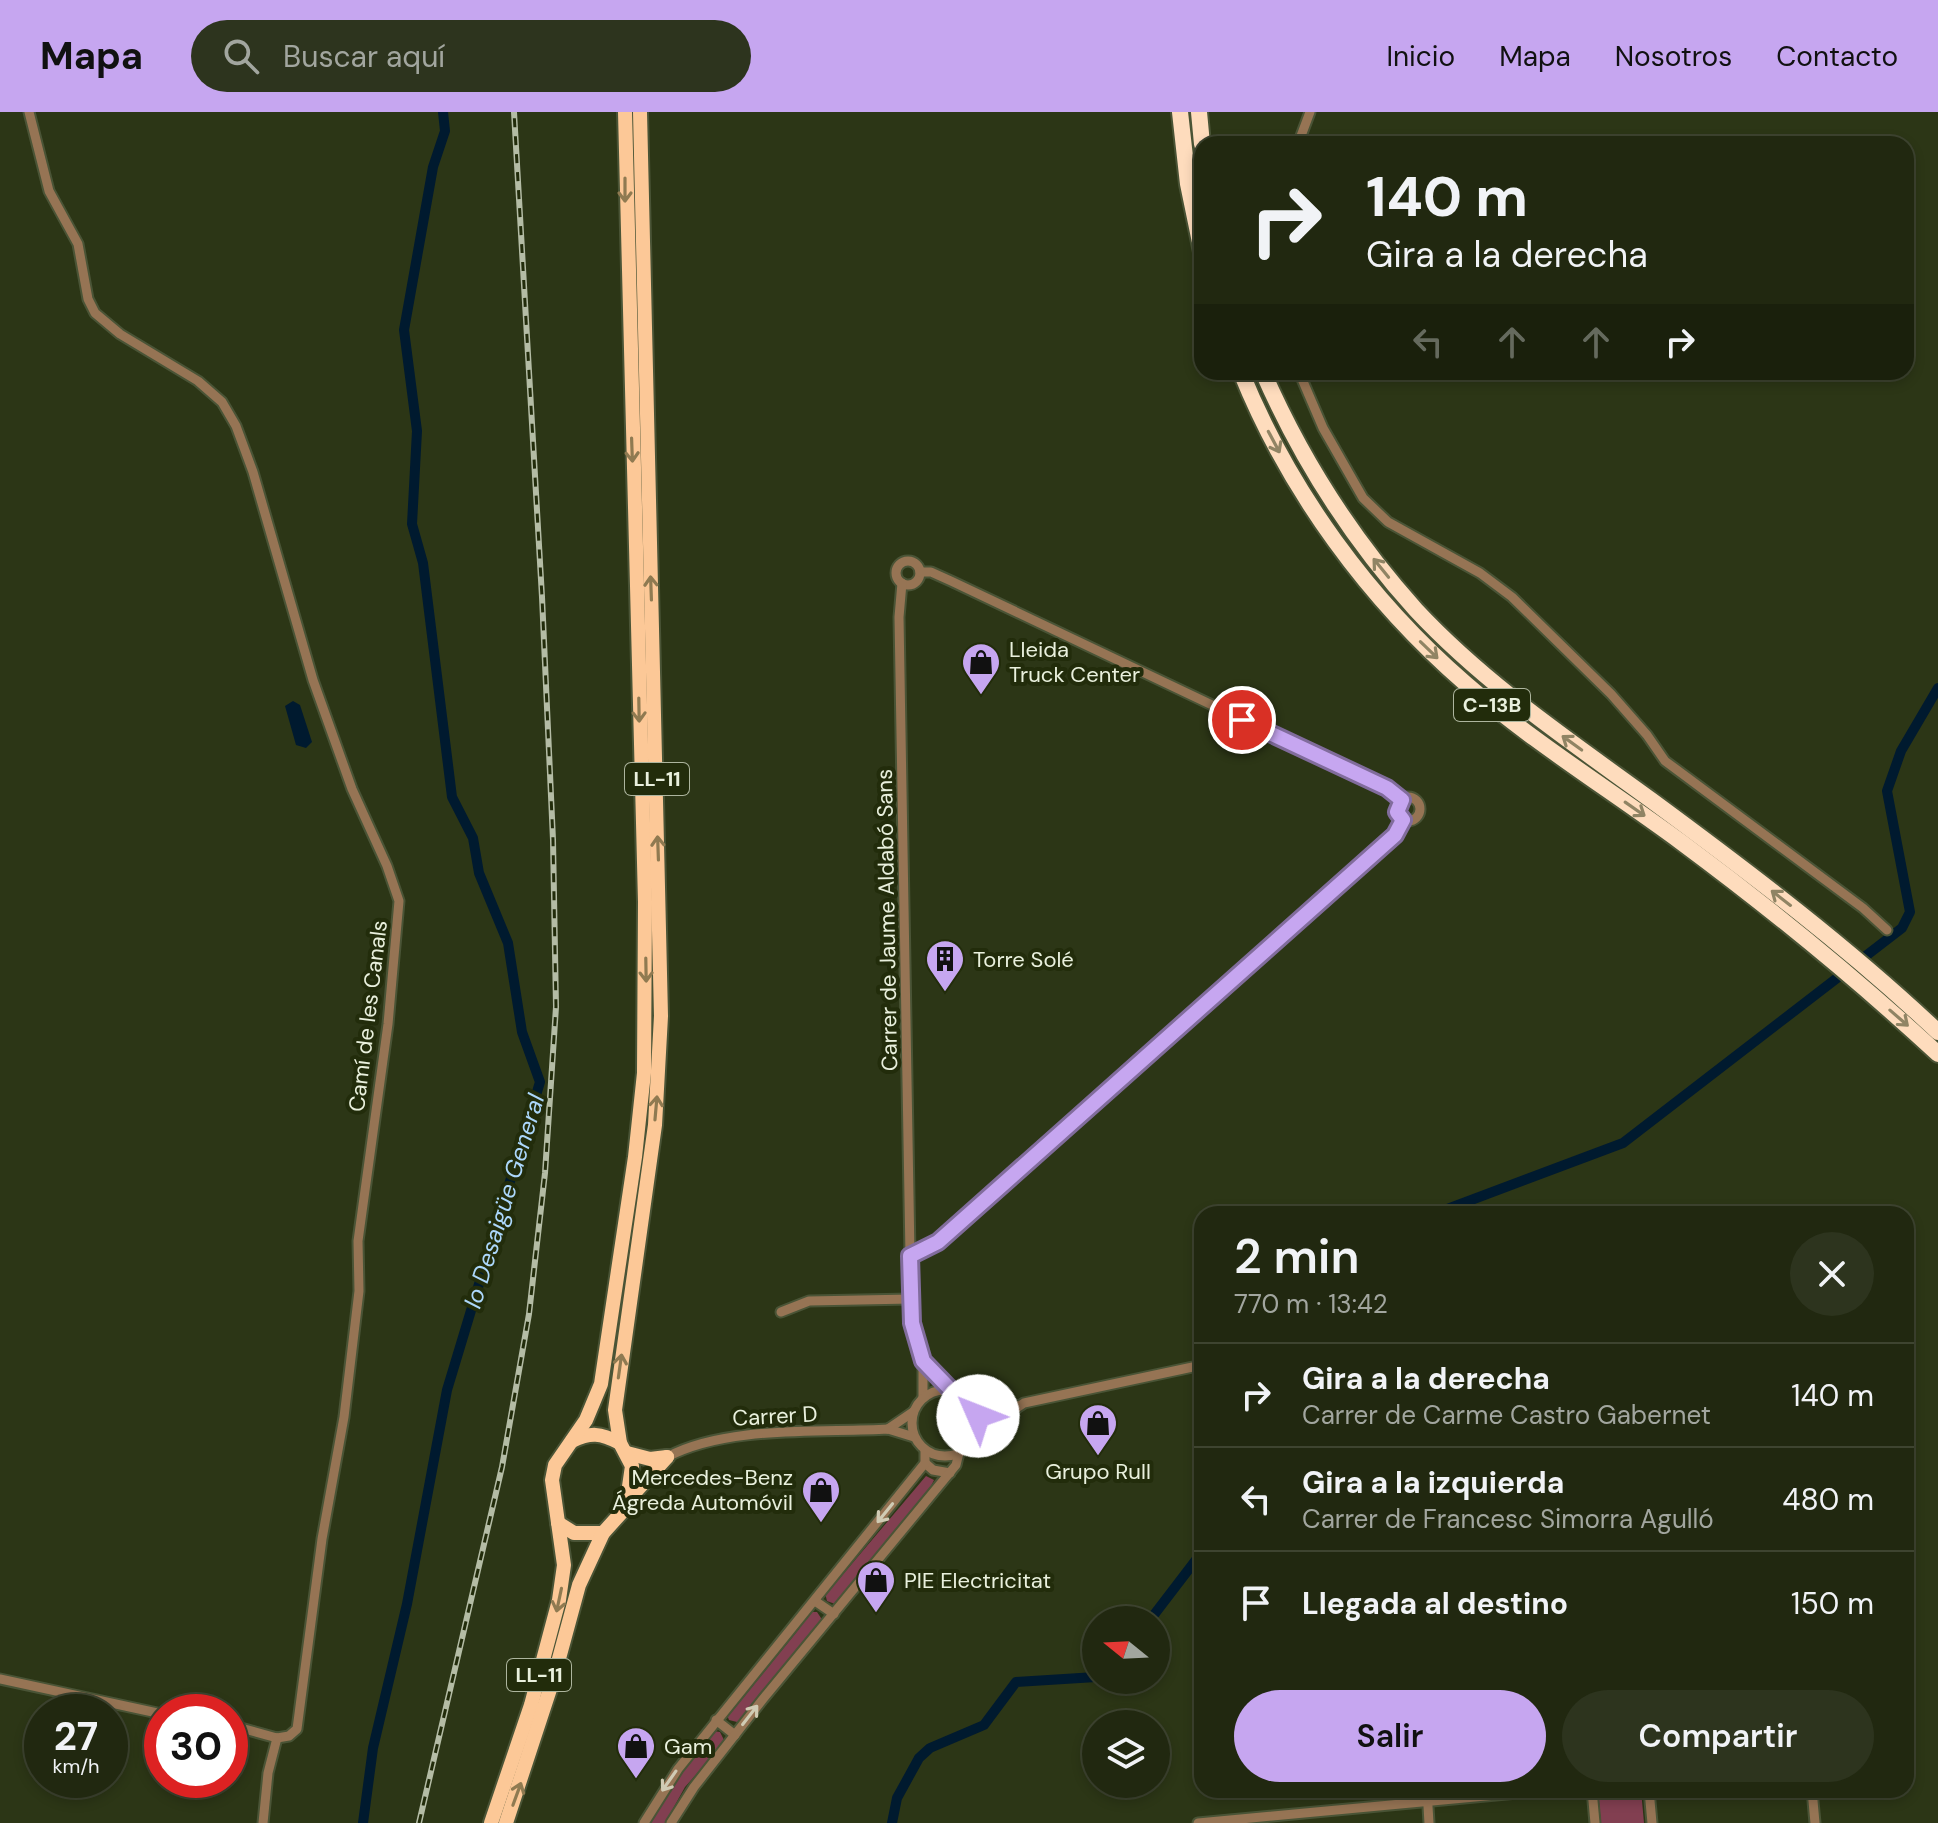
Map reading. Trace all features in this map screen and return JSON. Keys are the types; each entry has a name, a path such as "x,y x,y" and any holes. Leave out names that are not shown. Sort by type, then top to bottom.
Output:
{"highway":[{"name":"LL-11","path":"491,1823 531,1705 559,1600 564,1565 553,1508 552,1480 555,1465 591,1410 604,1367 635,1157 644,1059 645,902 625,112"},
{"name":"LL-11","path":"506,1823 541,1721 579,1585 603,1533 622,1512 632,1466 615,1425 616,1390 655,1125 661,1016 640,112"},
{"path":"1180,112 1194,213"},
{"path":"1199,112 1201,136"},
{"name":"C-13B","path":"1245,380 1274,442 1320,519 1360,573 1415,636 1497,710 1836,952"},
{"name":"C-13B","path":"1267,380 1298,444 1335,506 1394,584 1441,635 1547,725 1727,856 1865,978 1938,1054"},
{"name":"C-13B","path":"1865,978 1938,1032"},
{"path":"571,1441 588,1433 601,1433 623,1448 650,1459 667,1457"},
{"path":"627,1500 667,1457"},
{"path":"558,1523 574,1533 603,1533"}],"street":[{"name":"Camí de les Canals","path":"29,112 49,191 78,244 88,299 95,313 120,334 170,362 206,388 226,407 236,426 253,472 306,661 343,766 399,901 388,1024 358,1241 359,1291 344,1417 322,1539 297,1729 289,1736 277,1738 268,1773 263,1823"},
{"path":"1301,136 1310,112"},
{"path":"1302,380 1323,428 1354,484 1375,510 1405,533 1494,582 1611,694 1665,761 1863,908 1887,930"},
{"path":"913,563 920,572 916,582 902,583 896,574 902,564 913,563"},
{"path":"920,572 931,572 961,585 1387,788 1402,800 1413,798 1420,807 1414,820 1403,820"},
{"name":"Carrer de Jaume Aldabó Sans","path":"902,583 899,617 911,1299 913,1331 923,1361"},
{"path":"1402,800 1397,812 1403,820"},
{"path":"910,1256 927,1250 950,1231 1395,835 1403,820"},
{"path":"781,1312 809,1301 911,1299"},
{"path":"923,1361 951,1390 967,1397 1017,1406 1194,1367"},
{"path":"923,1361 923,1398"},
{"path":"888,1429 913,1412 923,1398 936,1390 951,1390"},
{"path":"967,1397 978,1416 976,1435"},
{"path":"671,1823 694,1787 735,1735 950,1473 959,1453 976,1435 1017,1406"},
{"path":"913,1412 914,1437 925,1450 945,1456 959,1453"},
{"name":"Carrer D","path":"667,1457 690,1445 722,1437 888,1429 914,1437"},
{"path":"644,1823 661,1794 716,1720 925,1463 925,1450"},
{"path":"925,1463 933,1470 950,1473"},
{"path":"815,1601 834,1614"},
{"path":"0,1679 144,1710"},
{"path":"716,1720 735,1735"},
{"path":"248,1730 277,1738"},
{"path":"1428,1798 1429,1823"},
{"path":"1198,1823 1265,1820 1475,1798"},
{"path":"1593,1798 1595,1823"},
{"path":"1650,1798 1652,1823"},
{"path":"1813,1798 1815,1823"}],"shaded area":[{"path":"926,1476 934,1480 931,1486 835,1604 827,1601 825,1593 837,1577 839,1579"},
{"path":"809,1612 817,1612 823,1621 741,1723 729,1720 727,1715 739,1697 742,1699 799,1629 797,1626"},
{"path":"713,1731 720,1732 725,1742 685,1787 665,1823 650,1823 670,1787"},
{"path":"1599,1798 1642,1798 1644,1823 1601,1823"}],"water":[{"path":"293,701 300,705 312,742 306,748 296,745 285,706"}],"waterway":[{"name":"lo Desaigüe General","path":"363,1823 373,1748 407,1604 447,1390 540,1082 522,1032 508,943 479,873 473,838 452,797 423,563 412,524 417,431 404,330 433,167 445,131 443,112"},
{"path":"1455,1206 1623,1143 1902,928 1910,912 1887,791 1901,751 1938,688"},
{"path":"1161,1606 1194,1562"},
{"path":"892,1823 897,1798 919,1758 930,1748 984,1725 1016,1682 1082,1678"}],"railway":[{"path":"419,1823 502,1467 529,1314 545,1173 556,1007 553,840 542,597 514,112"}],"place":[{"name":"Lleida Truck Center","path":"981,696"},
{"name":"Torre Solé","path":"945,993"},
{"name":"Grupo Rull","path":"1098,1457"},
{"name":"Mercedes-Benz Ágreda Automóvil","path":"821,1524"},
{"name":"PIE Electricitat","path":"876,1614"},
{"name":"Gam","path":"636,1780"}],"route":[{"path":"978,1416 973,1403 951,1390 923,1361 912,1323 910,1256 938,1242 1395,835 1403,820 1397,812 1402,800 1387,788 1242,720"}]}
